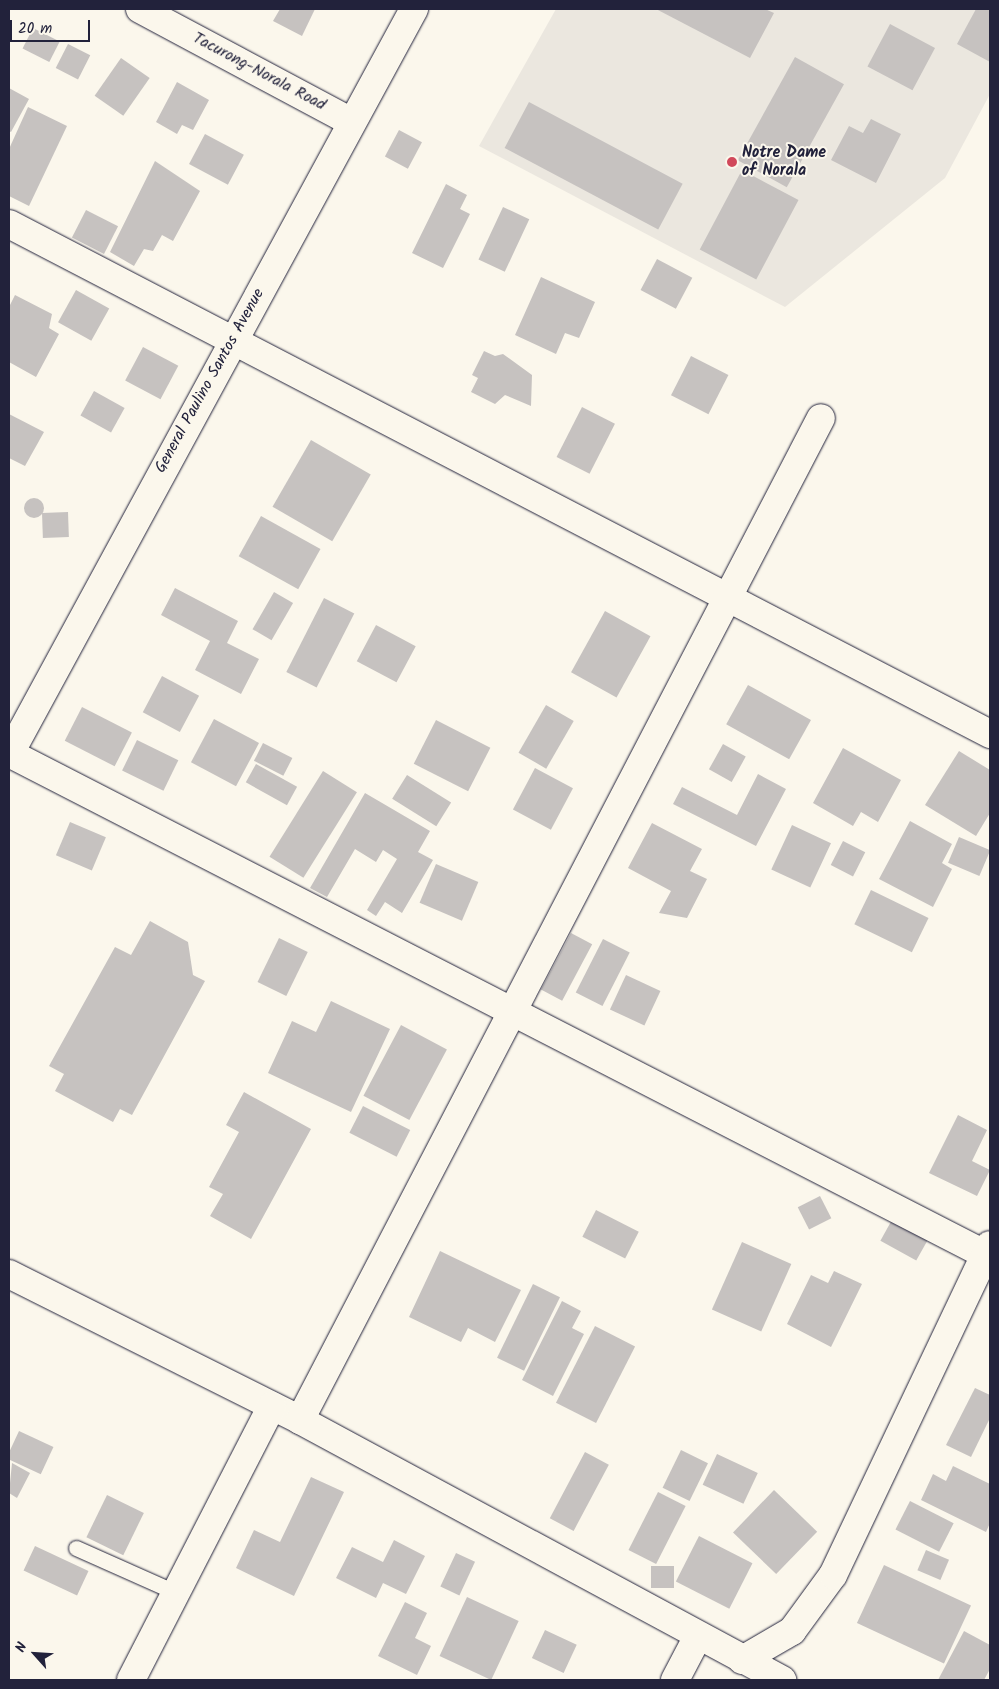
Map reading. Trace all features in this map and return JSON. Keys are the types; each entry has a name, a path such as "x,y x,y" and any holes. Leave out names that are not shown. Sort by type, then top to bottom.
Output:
{"street":[{"name":"Tacurong-Norala Road","path":"140,9 352,122"},
{"name":"General Paulino Santos Avenue","path":"9,753 414,9"},
{"path":"9,224 726,599 990,734"},
{"path":"300,1420 510,1010 822,418"},
{"path":"9,753 510,1010 989,1252 833,1575 792,1631 742,1660"},
{"path":"9,1274 300,1420 782,1680"},
{"path":"131,1680 177,1594 272,1406"},
{"path":"675,1680 698,1636"}],"lane":[{"path":"76,1548 177,1594"}],"shaded area":[{"name":"Notre Dame of Norala","path":"556,9 990,9 990,94 945,178 785,307 479,146"}],"building":[{"path":"280,9 315,9 302,36 273,21"},
{"path":"656,9 765,9 774,13 750,58"},
{"path":"976,9 990,9 990,62 957,44"},
{"path":"890,24 935,48 912,90 867,66"},
{"path":"33,28 60,42 49,62 23,48"},
{"path":"68,44 90,55 78,79 56,68"},
{"path":"795,57 844,84 787,187 738,160"},
{"path":"121,58 150,78 123,116 95,96"},
{"path":"177,82 209,100 193,130 182,125 177,134 156,122"},
{"path":"9,88 29,99 11,132 9,131"},
{"path":"529,102 683,184 658,230 505,148"},
{"path":"28,107 67,126 29,206 9,196 9,149"},
{"path":"871,119 901,134 876,183 831,160 849,126 863,133"},
{"path":"399,130 422,142 408,169 385,156"},
{"path":"205,134 244,155 228,185 189,164"},
{"path":"155,161 200,191 173,241 162,235 153,251 144,249 134,266 110,252"},
{"path":"742,170 799,200 756,280 700,249"},
{"path":"446,184 467,195 460,209 470,214 443,268 412,253"},
{"path":"503,207 529,219 505,272 478,260"},
{"path":"86,210 118,226 104,254 72,238"},
{"path":"657,259 692,278 676,309 641,290"},
{"path":"541,277 595,302 579,338 565,333 556,354 515,335"},
{"path":"76,290 109,308 91,341 58,322"},
{"path":"15,295 52,314 49,328 59,334 36,377 9,362 9,307"},
{"path":"143,347 178,366 160,399 125,381"},
{"path":"484,351 495,356 503,354 532,375 531,406 505,395 495,404 471,392 478,378 472,375"},
{"path":"691,356 728,375 708,414 671,395"},
{"path":"94,391 125,408 111,432 80,415"},
{"path":"582,407 615,424 590,474 557,457"},
{"path":"9,414 44,432 25,466 9,458"},
{"path":"311,440 371,474 332,541 273,507"},
{"path":"34,498 41,501 44,508 41,515 34,518 27,515 24,508 27,501"},
{"path":"68,512 69,537 43,538 42,513"},
{"path":"261,516 320,549 298,589 239,556"},
{"path":"175,588 238,621 227,643 259,659 241,694 195,670 210,641 161,615"},
{"path":"274,592 293,603 272,640 253,629"},
{"path":"324,598 354,613 317,687 286,672"},
{"path":"605,611 650,636 617,697 571,672"},
{"path":"376,625 416,646 396,682 357,661"},
{"path":"162,676 199,696 180,732 143,712"},
{"path":"748,685 811,720 789,759 726,724"},
{"path":"546,705 574,721 546,769 518,753"},
{"path":"82,707 132,732 115,766 65,741"},
{"path":"214,719 259,743 236,786 191,762"},
{"path":"436,720 490,748 468,791 414,764"},
{"path":"137,740 178,760 163,791 122,771"},
{"path":"263,743 292,758 283,776 254,761"},
{"path":"723,744 746,757 732,782 709,769"},
{"path":"843,748 901,780 878,822 861,812 853,826 813,803"},
{"path":"959,751 990,770 990,813 976,836 925,805"},
{"path":"256,764 297,787 287,805 246,782"},
{"path":"535,768 573,788 551,830 513,809"},
{"path":"323,771 357,792 303,878 269,857"},
{"path":"758,774 786,789 756,846 673,804 682,787 737,815"},
{"path":"407,775 451,803 436,826 392,799"},
{"path":"365,793 430,831 418,852 433,860 402,913 385,902 376,916 367,910 397,859 383,850 376,862 355,849 327,897 310,888"},
{"path":"910,821 952,844 942,863 952,869 933,907 879,879"},
{"path":"70,822 106,837 92,870 56,855"},
{"path":"652,823 702,849 690,871 707,879 687,918 659,913 671,891 628,868"},
{"path":"792,825 831,843 810,888 771,869"},
{"path":"959,837 990,850 979,876 948,863"},
{"path":"843,841 865,852 853,876 831,865"},
{"path":"436,864 478,882 462,921 420,903"},
{"path":"871,890 929,918 912,952 854,924"},
{"path":"150,921 188,942 193,975 205,981 132,1115 120,1109 113,1122 55,1091 64,1074 49,1066 115,947 131,955"},
{"path":"571,933 592,944 562,1001 541,990"},
{"path":"279,938 308,952 286,996 258,982"},
{"path":"603,939 630,953 602,1006 576,992"},
{"path":"626,975 660,991 644,1025 610,1009"},
{"path":"331,1001 390,1029 351,1112 268,1073 292,1021 316,1032"},
{"path":"401,1025 447,1049 409,1120 363,1096"},
{"path":"244,1092 311,1129 251,1239 210,1216 223,1194 209,1187 239,1132 226,1125"},
{"path":"363,1106 410,1130 397,1157 349,1133"},
{"path":"958,1115 987,1130 972,1161 990,1170 977,1196 929,1173"},
{"path":"820,1196 831,1218 809,1230 798,1207"},
{"path":"596,1210 639,1232 625,1259 582,1237"},
{"path":"893,1218 929,1238 916,1261 880,1241"},
{"path":"742,1242 791,1264 761,1332 712,1310"},
{"path":"440,1251 521,1290 495,1342 468,1328 461,1342 409,1317"},
{"path":"834,1271 862,1284 831,1347 787,1324 811,1275 828,1283"},
{"path":"533,1284 560,1297 524,1371 497,1358"},
{"path":"562,1301 581,1311 572,1328 584,1334 553,1396 522,1380"},
{"path":"595,1326 635,1346 596,1423 556,1403"},
{"path":"975,1388 990,1395 990,1418 971,1457 946,1445"},
{"path":"19,1431 53,1447 41,1474 9,1459 9,1452"},
{"path":"681,1450 708,1463 690,1501 663,1488"},
{"path":"585,1452 609,1465 574,1531 550,1518"},
{"path":"717,1454 758,1473 743,1504 703,1485"},
{"path":"12,1463 30,1473 17,1498 9,1493"},
{"path":"953,1466 990,1484 990,1523 986,1532 921,1500 933,1474 946,1481"},
{"path":"311,1477 344,1492 294,1596 236,1568 254,1530 280,1542"},
{"path":"774,1490 817,1532 776,1574 733,1532"},
{"path":"658,1492 686,1506 656,1564 628,1550"},
{"path":"107,1495 144,1513 123,1555 86,1537"},
{"path":"910,1501 954,1523 939,1552 895,1530"},
{"path":"699,1536 752,1563 729,1609 676,1581"},
{"path":"394,1540 425,1556 406,1594 383,1583 376,1598 336,1578 352,1547 383,1562"},
{"path":"35,1546 88,1571 77,1595 24,1570"},
{"path":"926,1550 949,1560 940,1580 917,1570"},
{"path":"456,1553 475,1562 459,1595 440,1587"},
{"path":"884,1565 971,1606 944,1664 857,1623"},
{"path":"651,1566 674,1566 674,1588 651,1588"},
{"path":"467,1597 519,1621 491,1680 440,1656"},
{"path":"405,1602 427,1613 415,1638 431,1646 417,1675 378,1656"},
{"path":"545,1630 577,1645 564,1673 532,1658"},
{"path":"964,1631 990,1645 990,1669 984,1680 938,1680"}],"place":[{"name":"Notre Dame of Norala","path":"732,162"}]}
